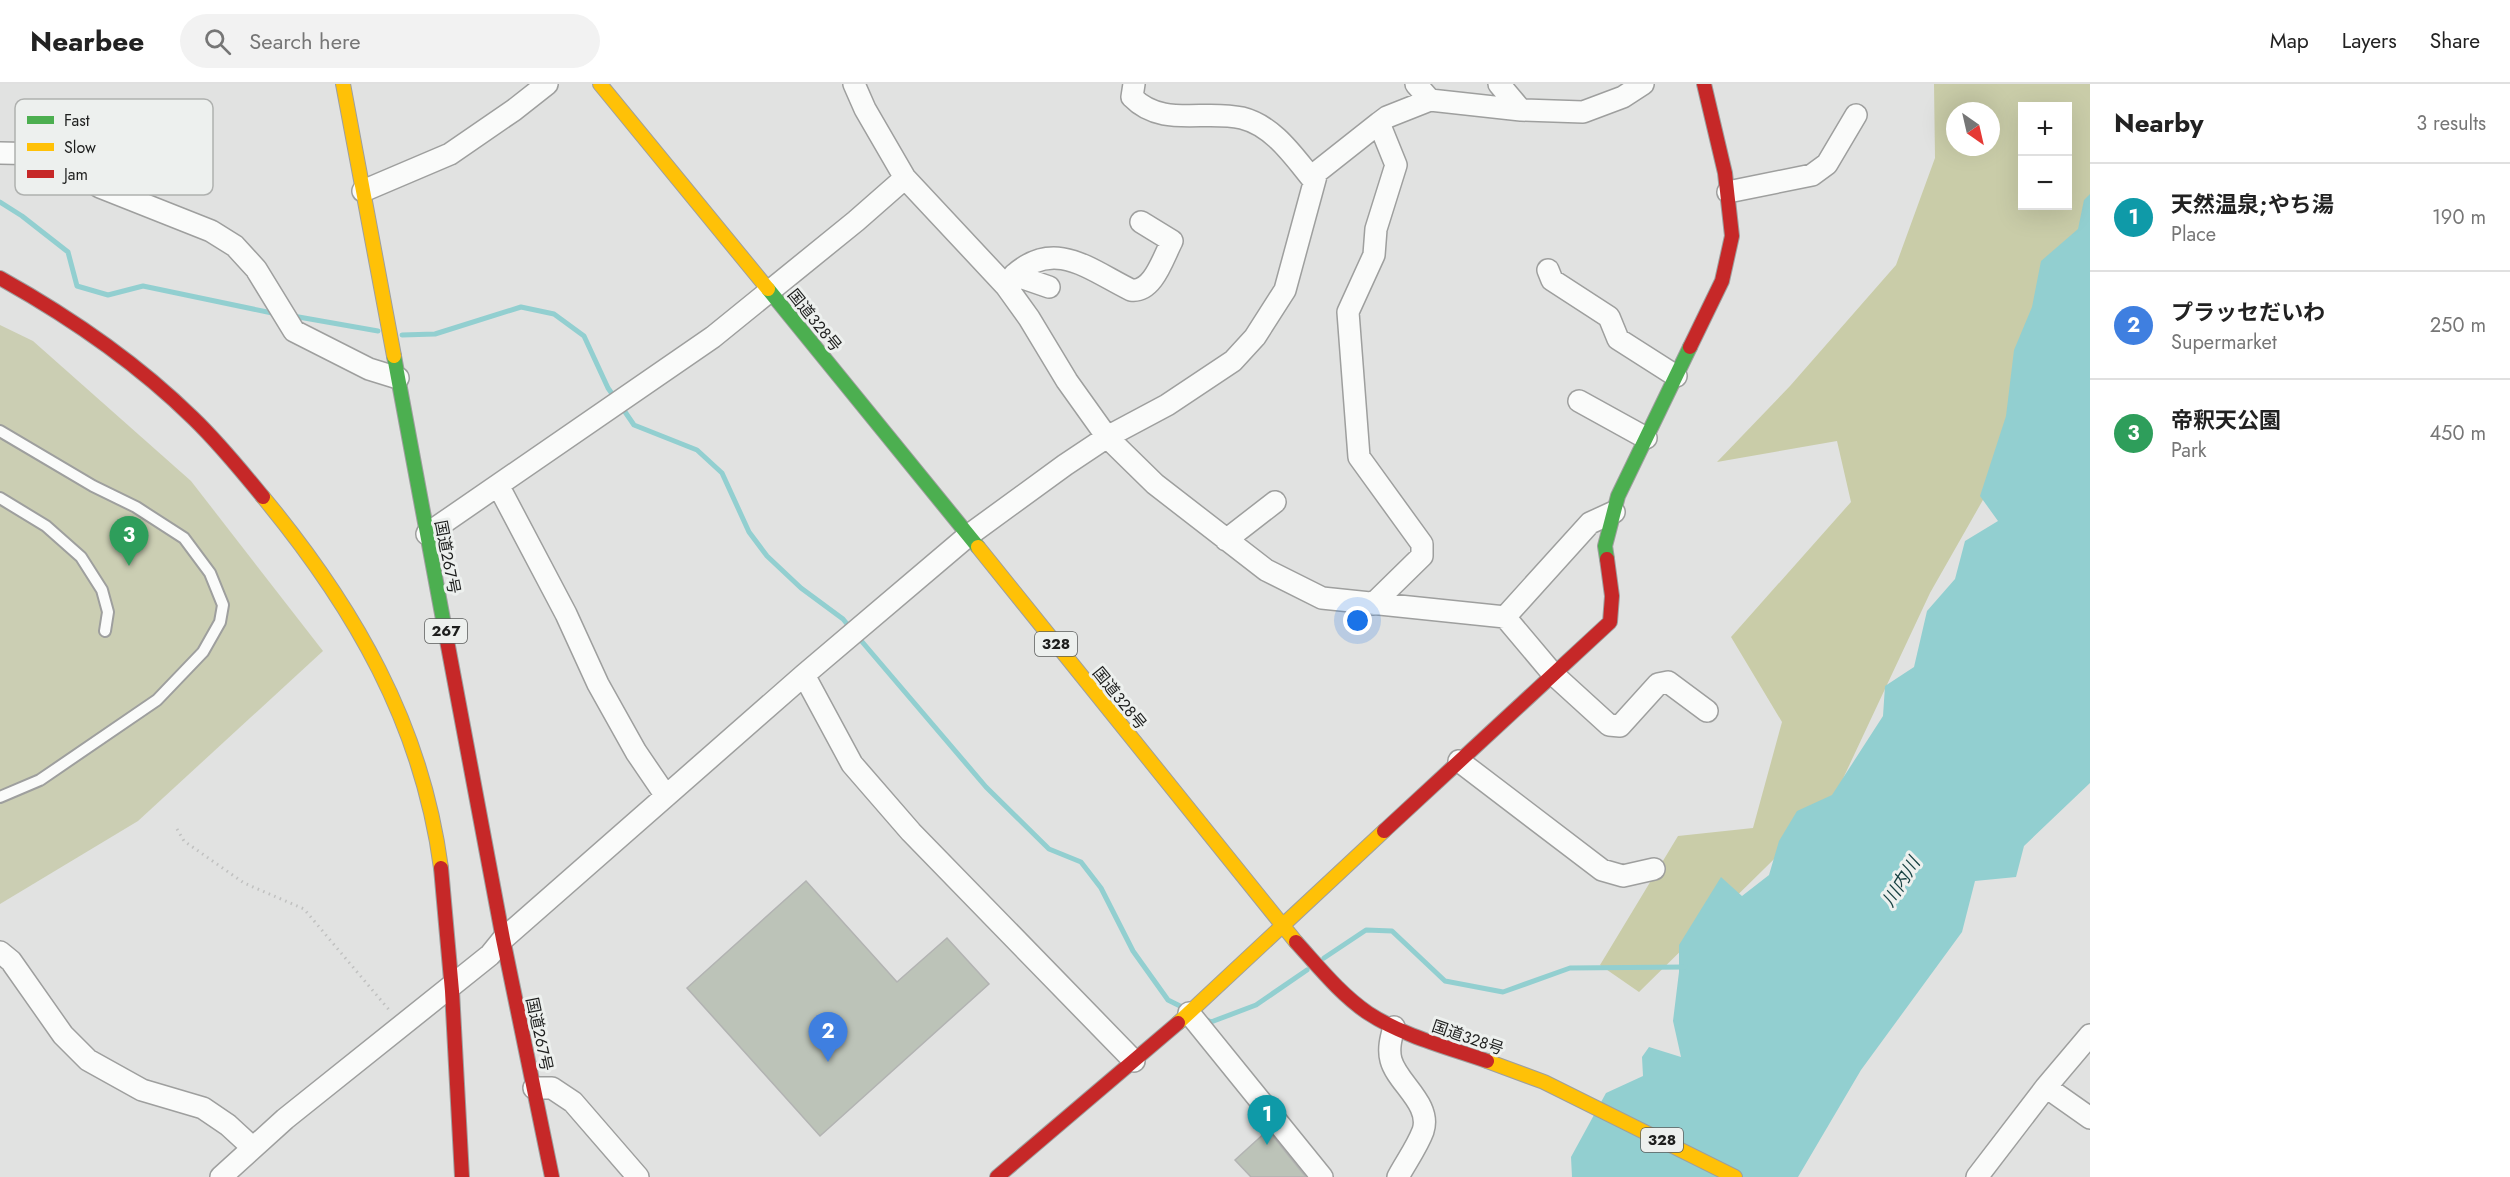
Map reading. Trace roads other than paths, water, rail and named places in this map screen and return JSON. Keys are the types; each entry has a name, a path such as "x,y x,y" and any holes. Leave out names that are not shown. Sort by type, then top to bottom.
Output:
{"main road":[{"name":"国道267号","path":"343,84 503,939 552,1177"},
{"name":"国道328号","path":"600,84 969,535 1281,926 1339,989 1367,1012 1394,1027 1544,1082 1735,1177"},
{"path":"997,1177 1189,1013 1610,621 1612,596 1605,546 1618,496 1722,281 1732,237 1725,173 1704,84"},
{"path":"0,278 46,304 100,340 146,375 185,410 217,443 292,530 346,606 371,647 412,743 432,813 441,862 453,986 462,1177"}],"street":[{"path":"363,191 450,154 547,84"},
{"path":"854,84 870,118 905,178 1010,281 1066,381 1107,437 1155,484 1266,570 1322,598 1505,617 1553,674 1609,725 1620,726 1658,684 1668,682 1707,711"},
{"path":"1499,84 1521,110"},
{"path":"221,1177 285,1119 490,956 503,939 804,675 969,535 1107,437 1167,405 1233,361 1255,337 1285,290 1317,172 1379,123 1423,92 1521,110 1583,112 1623,97 1643,84"},
{"path":"1129,86 1132,97 1142,107 1160,114 1243,118 1273,133 1314,181"},
{"path":"1728,192 1812,175 1827,164 1856,115"},
{"path":"1373,604 1422,556 1422,544 1359,457 1348,312 1374,255 1376,229 1396,165 1379,123"},
{"path":"0,153 15,153"},
{"path":"427,534 713,337 905,178"},
{"path":"120,195 211,231 235,246 256,269 294,331 369,369 398,378"},
{"path":"1010,281 1027,264 1043,258 1060,257 1131,290 1138,291 1149,285 1178,245 1141,222"},
{"path":"1548,270 1552,280 1609,317 1618,339 1676,376"},
{"path":"1010,281 1049,287"},
{"path":"1579,401 1646,438"},
{"path":"498,485 566,614 598,684 636,752 666,796"},
{"path":"1226,540 1275,502"},
{"path":"1505,617 1590,523 1614,512"},
{"path":"804,675 852,764 911,832 1134,1061"},
{"path":"1459,761 1602,870 1623,876 1653,869"},
{"path":"0,952 11,961 63,1035 88,1060 141,1090 203,1108 228,1125 253,1148"},
{"path":"1189,1013 1322,1177"},
{"path":"1394,1027 1390,1045 1391,1061 1420,1105 1423,1117 1423,1130 1398,1177"},
{"path":"1977,1177 2046,1087 2090,1035"},
{"path":"2046,1087 2090,1118"},
{"path":"534,1088 552,1088 573,1102 638,1177"}],"lane":[{"path":"0,431 93,486 136,507 184,538 210,573 223,605 220,622 203,652 157,700 40,780 0,798"},
{"path":"0,498 46,526 81,556 102,590 108,612 105,632"}],"water":[{"name":"川内川","path":"2090,194 2090,783 2024,846 2016,877 1975,881 1962,932 1861,1070 1798,1177 1572,1177 1571,1157 1606,1093 1643,1076 1642,1057 1649,1047 1681,1057 1673,1021 1679,972 1679,945 1721,877 1742,896 1769,875 1779,841 1797,811 1832,795 1883,716 1885,686 1914,667 1927,611 1955,579 1965,541 1998,521 1980,496 2006,416 2014,350 2032,307 2041,261 2078,229 2084,200"}],"waterway":[{"path":"0,202 68,252 77,286 108,295 143,286 277,314"},
{"path":"402,335 435,334 521,307 554,314 584,336 615,398"},
{"path":"293,316 378,331"},
{"path":"621,406 634,425 697,450 722,473 749,532 767,556 801,588 843,619 852,630"},
{"path":"858,637 986,787 1049,849 1081,862 1101,888 1133,951 1168,1000 1180,1006"},
{"path":"1324,958 1366,930 1392,931 1445,981 1503,992 1570,968 1685,967"},
{"path":"1205,1019 1211,1022 1256,1005 1307,970"}],"place":[{"name":"帝釈天公園","path":"129,566"},
{"name":"プラッセだいわ","path":"828,1062"},
{"name":"天然温泉;やち湯","path":"1267,1145"}]}
